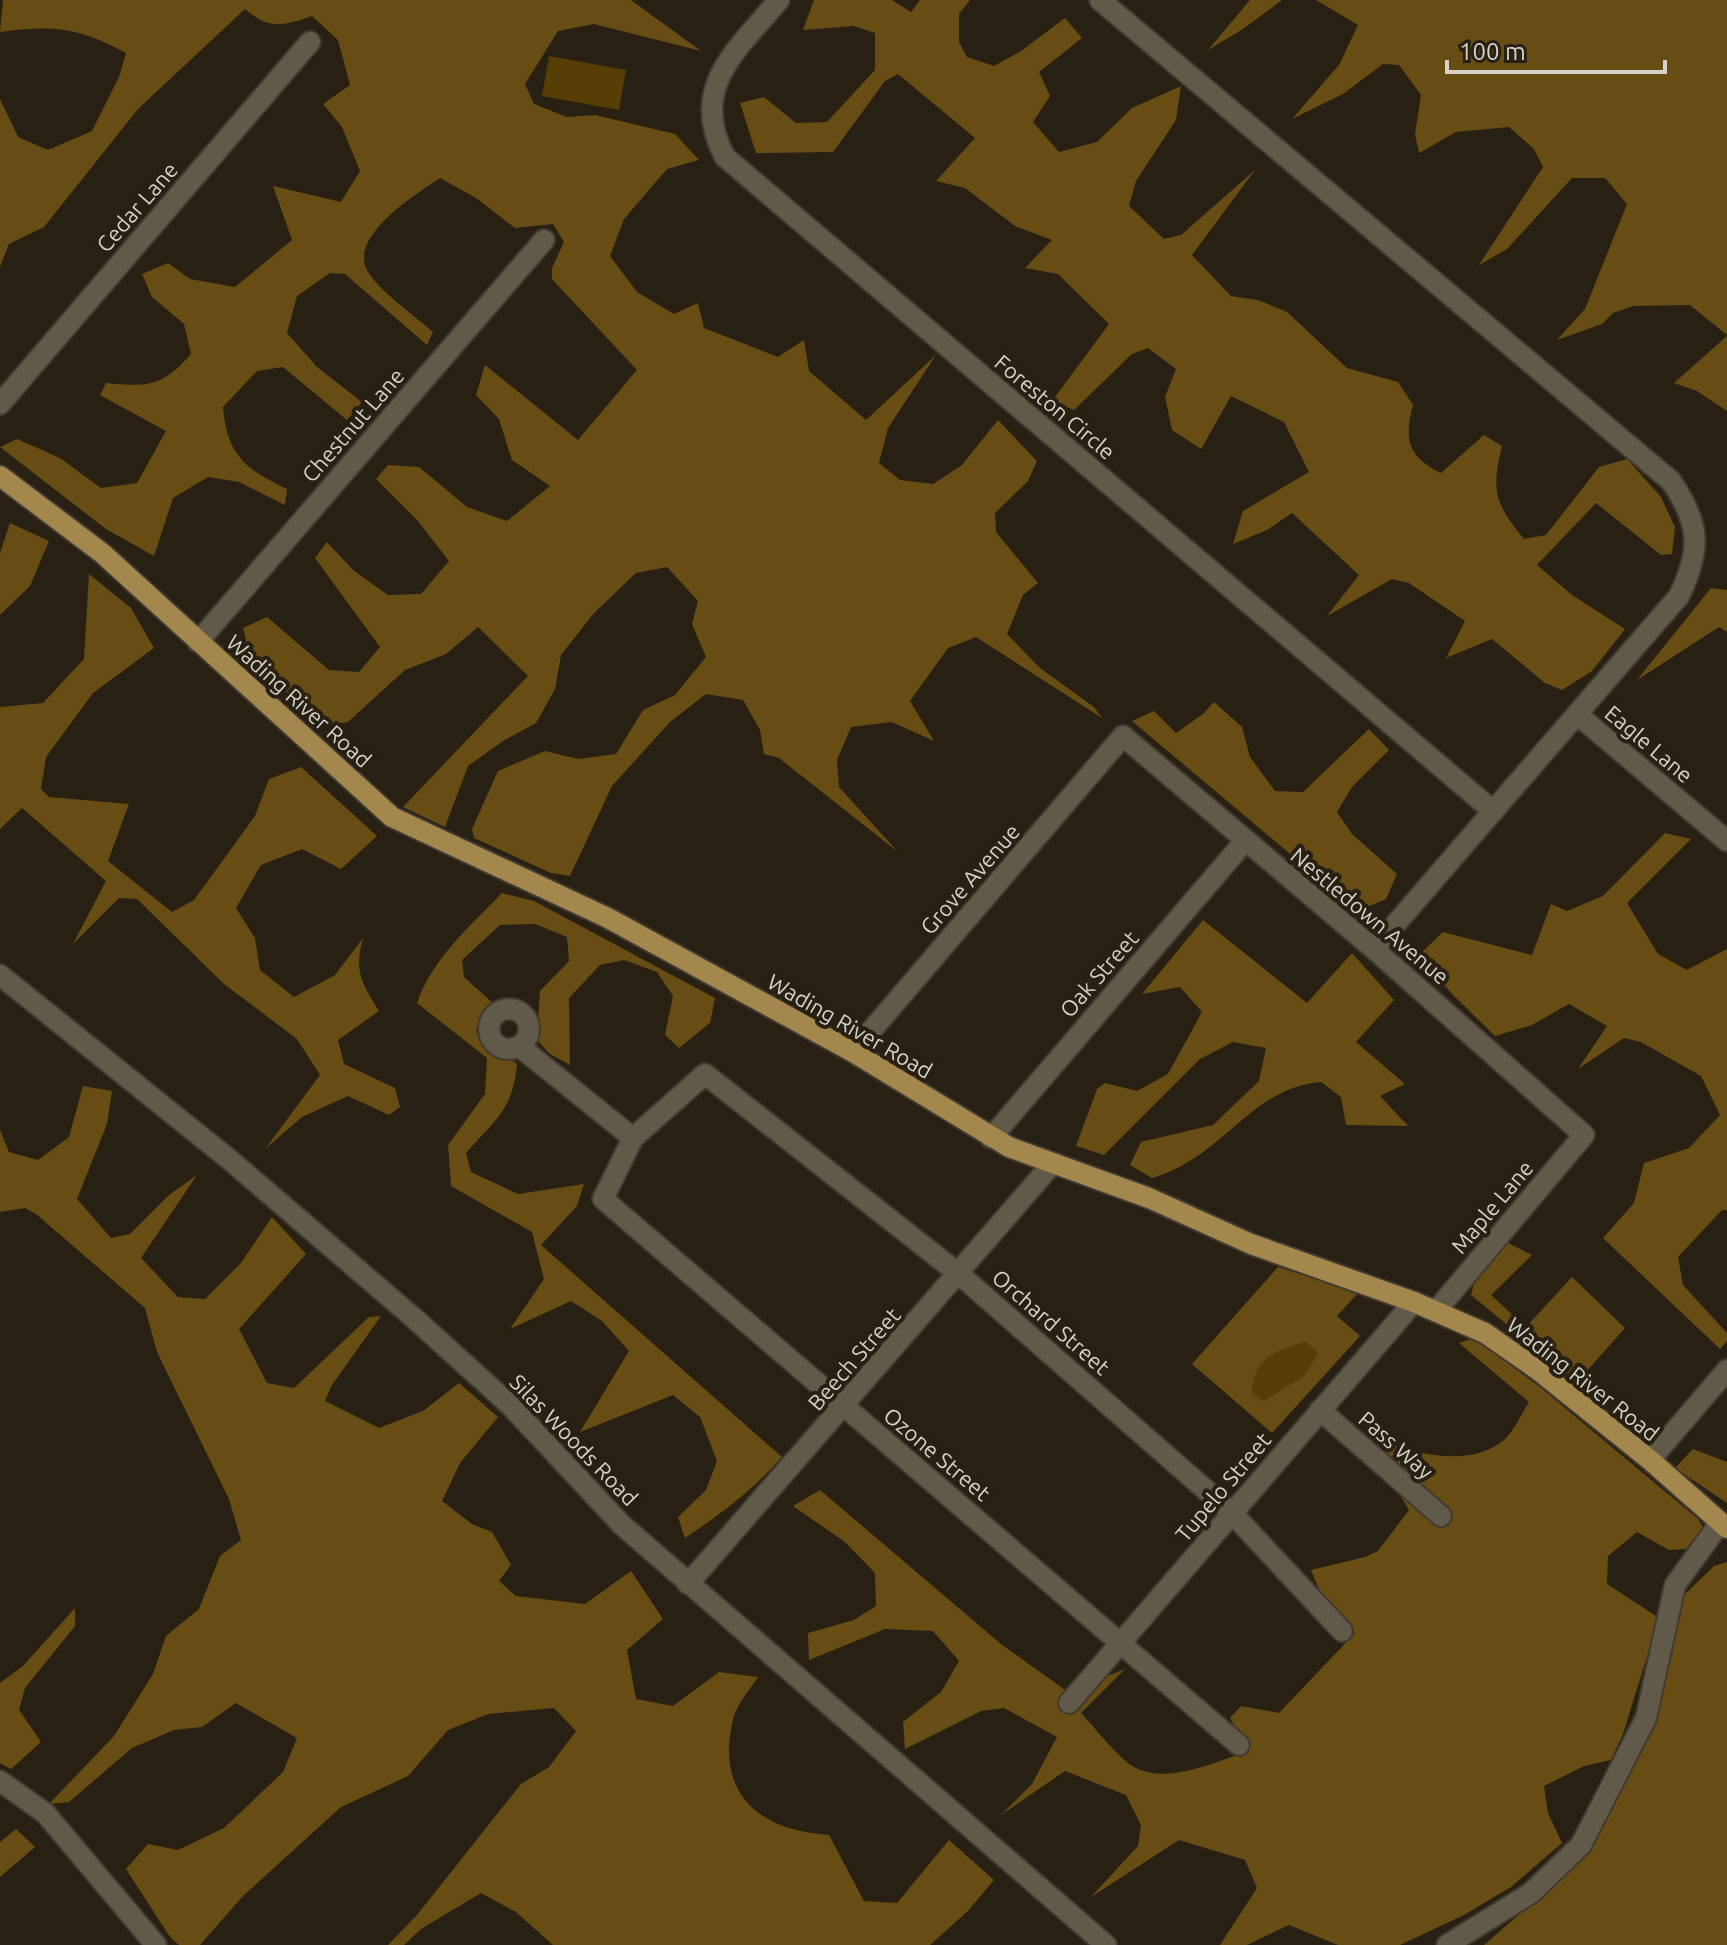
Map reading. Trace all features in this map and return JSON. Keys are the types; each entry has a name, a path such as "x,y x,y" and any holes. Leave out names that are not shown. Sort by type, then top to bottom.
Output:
{"main road":[{"name":"Wading River Road","path":"0,476 102,553 392,817 608,918 853,1052 991,1138 1149,1198 1251,1244 1414,1302 1485,1333 1538,1370 1650,1460 1724,1526"}],"street":[{"name":"Foreston Circle","path":"779,0 729,58 715,84 709,108 713,134 725,157 1493,811"},
{"path":"1100,0 1671,481 1695,528 1695,550 1689,575 1679,596 1374,949"},
{"name":"Cedar Lane","path":"0,404 310,42"},
{"name":"Chestnut Lane","path":"198,642 544,240"},
{"name":"Eagle Lane","path":"1578,715 1727,841"},
{"name":"Grove Avenue","path":"853,1052 1123,736"},
{"name":"Nestledown Avenue","path":"1123,736 1244,842 1374,949 1584,1135"},
{"name":"Oak Street","path":"991,1138 1244,842"},
{"name":"Silas Woods Road","path":"0,975 230,1160 469,1367 510,1405 622,1525 1106,1945"},
{"path":"520,1047 633,1138"},
{"name":"Orchard Street","path":"633,1138 705,1074 959,1274 1231,1512 1342,1631"},
{"name":"Maple Lane","path":"1436,1311 1584,1135"},
{"name":"Ozone Street","path":"633,1138 603,1199 1239,1745"},
{"name":"Beech Street","path":"688,1584 845,1407 1053,1163"},
{"name":"Tupelo Street","path":"1069,1703 1414,1302"},
{"path":"1650,1460 1727,1370"},
{"name":"Pass Way","path":"1320,1410 1441,1516"},
{"path":"1447,1945 1531,1893 1581,1845 1646,1718 1675,1585 1724,1526"},
{"path":"0,1781 53,1821 156,1945"}],"shaded area":[{"path":"3,0 631,0 701,51 594,24 558,31 525,84 534,104 567,117 595,115 675,134 699,160 667,169 624,219 610,256 637,292 674,314 698,303 704,328 778,357 804,340 809,371 866,420 936,355 888,428 879,463 900,480 933,484 962,465 998,420 1037,461 1028,481 995,513 996,532 1038,583 1023,595 1007,634 1040,668 1094,707 1102,718 976,637 948,648 910,701 934,741 892,722 851,727 837,760 839,787 898,852 779,758 764,754 760,730 743,700 706,694 670,722 612,786 570,876 551,873 474,838 472,829 498,771 545,751 578,759 616,754 643,710 675,695 706,657 692,624 698,601 667,567 636,573 594,613 561,655 555,689 536,723 503,741 468,766 445,827 403,807 528,676 478,627 446,654 405,670 348,722 321,727 250,658 243,628 267,617 329,670 359,672 380,647 315,558 327,542 354,571 388,595 421,594 449,561 418,521 376,479 388,465 419,467 467,507 507,521 550,486 512,460 499,419 476,395 485,365 578,440 637,370 552,279 552,268 564,242 553,224 515,228 476,198 440,178 389,216 368,242 364,255 366,268 378,285 433,332 427,345 345,274 330,273 297,296 287,333 317,367 362,402 347,420 283,367 257,371 223,407 234,449 260,475 287,489 285,505 239,482 208,477 173,498 154,556 106,529 0,447 17,439 60,458 101,488 137,483 166,431 100,395 106,383 133,385 162,379 191,354 184,324 152,297 142,274 168,263 190,279 235,287 292,240 273,186 341,202 360,171 342,127 323,104 350,85 338,40 312,16 277,24 262,20 245,9 138,109 44,227 9,244 0,267 0,99 18,137 48,150 92,131 119,77 126,53 65,30 0,32"},
{"path":"814,0 892,0 911,12 920,0 970,0 959,14 959,42 967,57 994,66 1021,51 1065,18 1082,38 1039,72 1050,96 1033,122 1059,152 1097,142 1132,108 1181,86 1176,120 1136,181 1129,206 1164,239 1181,235 1255,170 1192,255 1231,296 1258,300 1287,312 1347,368 1398,382 1413,405 1409,428 1411,445 1430,467 1441,473 1484,435 1502,446 1496,486 1498,496 1507,516 1524,539 1546,535 1599,467 1627,459 1661,497 1675,527 1672,554 1661,555 1596,503 1537,565 1572,595 1625,629 1592,671 1562,690 1545,683 1492,639 1446,658 1465,621 1409,583 1392,579 1327,616 1359,575 1292,513 1267,530 1233,544 1243,511 1309,472 1284,422 1231,396 1201,449 1172,430 1165,397 1176,369 1148,348 1132,354 1074,410 1052,401 1109,324 1058,274 1025,268 1052,240 1015,226 965,188 936,181 975,138 898,74 885,81 833,152 756,153 740,103 764,97 796,123 827,122 875,70 875,33 854,26 803,30"},
{"path":"1250,0 1282,0 1208,50"},
{"path":"1316,0 1727,0 1727,335 1690,305 1633,306 1613,313 1602,324 1557,340 1585,309 1627,204 1605,178 1572,178 1507,249 1479,265 1543,167 1534,149 1509,127 1456,132 1419,153 1415,134 1421,95 1399,65 1383,64 1343,94 1292,119 1339,65 1358,25"},
{"path":"549,56 626,70 619,110 542,96"},
{"path":"1727,336 1727,411 1697,391 1674,383"},
{"path":"10,523 49,541 30,586 0,615 0,553"},
{"path":"89,574 131,608 154,648 93,693 46,757 41,789 49,797 129,804 108,861 172,912 194,900 255,816 269,779 301,767 377,836 341,869 302,849 261,865 236,908 255,938 260,970 294,997 335,975 363,938 359,968 379,1011 338,1040 344,1064 395,1088 400,1107 389,1115 348,1096 302,1117 265,1149 320,1075 297,1039 224,984 137,899 119,898 73,944 106,881 22,808 0,829 0,707 43,703 84,659"},
{"path":"1711,588 1727,590 1727,632 1719,627 1637,680"},
{"path":"1214,702 1242,727 1250,757 1275,791 1303,792 1369,729 1389,750 1352,787 1337,812 1352,834 1397,874 1386,899 1358,911 1132,721 1154,711 1176,733"},
{"path":"1665,833 1691,839 1627,903 1658,954 1687,970 1727,949 1727,1210 1722,1210 1678,1257 1683,1285 1727,1333 1727,1341 1720,1349 1603,1238 1634,1203 1644,1163 1689,1148 1720,1115 1701,1076 1641,1042 1624,1038 1578,1069 1607,1026 1569,1004 1532,1025 1495,1036 1451,993 1420,954 1443,932 1532,955 1551,904 1567,911 1603,896"},
{"path":"502,893 534,901 715,998 710,1023 679,1048 665,1035 673,996 657,972 624,960 600,965 569,998 570,1065 550,1054 537,1040 540,991 569,961 567,937 535,924 500,925 462,960 464,977 494,1004 483,1013 476,1032 517,1064 507,1104 466,1153 471,1172 518,1194 584,1184 577,1206 541,1245 782,1457 736,1501 685,1538 678,1517 706,1490 717,1461 700,1417 673,1395 580,1432 629,1351 602,1321 571,1301 510,1329 544,1279 532,1232 451,1186 448,1145 485,1094 487,1058 417,1003 442,958"},
{"path":"1203,920 1307,1003 1352,953 1394,1000 1356,1042 1405,1084 1380,1096 1408,1126 1346,1125 1341,1097 1321,1082 1275,1096 1199,1155 1177,1168 1152,1178 1130,1165 1141,1142 1213,1125 1259,1081 1266,1048 1233,1042 1200,1059 1104,1155 1076,1146 1097,1089 1105,1083 1137,1091 1168,1074 1202,1012 1180,987 1142,994"},
{"path":"83,1086 112,1091 107,1124 77,1199 111,1238 130,1234 169,1195 197,1175 141,1258 178,1297 205,1299 241,1263 272,1217 306,1254 239,1329 267,1383 294,1388 369,1317 381,1316 332,1385 325,1401 379,1428 423,1411 459,1383 498,1417 460,1463 442,1501 472,1524 492,1532 511,1565 499,1581 516,1596 585,1604 631,1571 663,1619 627,1650 636,1699 673,1706 719,1672 758,1677 735,1714 729,1746 737,1788 748,1804 782,1826 829,1835 864,1901 897,1903 949,1840 994,1880 968,1911 930,1945 553,1945 516,1912 481,1893 421,1929 404,1945 388,1945 417,1915 521,1784 549,1767 576,1731 554,1708 488,1714 448,1730 408,1776 341,1807 243,1896 200,1945 179,1945 170,1937 126,1869 148,1844 178,1850 224,1828 283,1772 297,1738 236,1703 202,1727 174,1730 132,1748 69,1802 49,1804 114,1736 153,1674 166,1636 199,1609 220,1556 241,1540 229,1499 157,1352 145,1308 36,1214 25,1208 0,1212 0,1130 9,1152 38,1160 69,1137"},
{"path":"1508,1243 1532,1255 1491,1295 1526,1327 1572,1277 1625,1328 1577,1382 1471,1295 1476,1276"},
{"path":"1278,1267 1358,1293 1337,1316 1360,1336 1272,1433 1192,1364","holes":["1306,1342 1318,1353 1304,1376 1263,1401 1252,1393 1257,1371 1276,1352"]},
{"path":"1474,1338 1541,1388 1698,1519 1704,1529 1686,1549 1669,1550 1637,1532 1608,1556 1607,1584 1659,1618 1623,1734 1611,1760 1584,1766 1544,1786 1548,1813 1562,1843 1511,1887 1464,1915 1400,1945 1338,1945 1289,1925 1247,1945 1220,1945 1257,1888 1245,1860 1179,1840 1091,1897 1138,1846 1141,1825 1126,1795 1065,1771 1001,1815 1032,1784 1057,1737 1004,1708 981,1711 905,1749 903,1722 941,1692 959,1661 933,1631 885,1629 809,1660 808,1633 854,1620 876,1606 875,1573 845,1542 793,1506 820,1490 1001,1644 1068,1692 1125,1669 1081,1713 1128,1763 1156,1774 1172,1773 1248,1752 1230,1718 1241,1706 1279,1713 1355,1633 1321,1594 1311,1570 1378,1551 1409,1510 1364,1434 1416,1452 1472,1455 1504,1440 1529,1402 1459,1343"},
{"path":"1306,1342 1318,1353 1304,1376 1263,1401 1252,1393 1257,1370 1268,1357"},
{"path":"1693,1449 1727,1462 1727,1503 1675,1468"},
{"path":"1727,1562 1727,1945 1484,1945 1532,1903 1655,1716 1683,1596 1714,1566"},
{"path":"75,1608 75,1626 25,1688 19,1710 41,1742 11,1769 0,1763 0,1683 23,1666"},
{"path":"16,1829 35,1847 0,1877 0,1842"}]}
